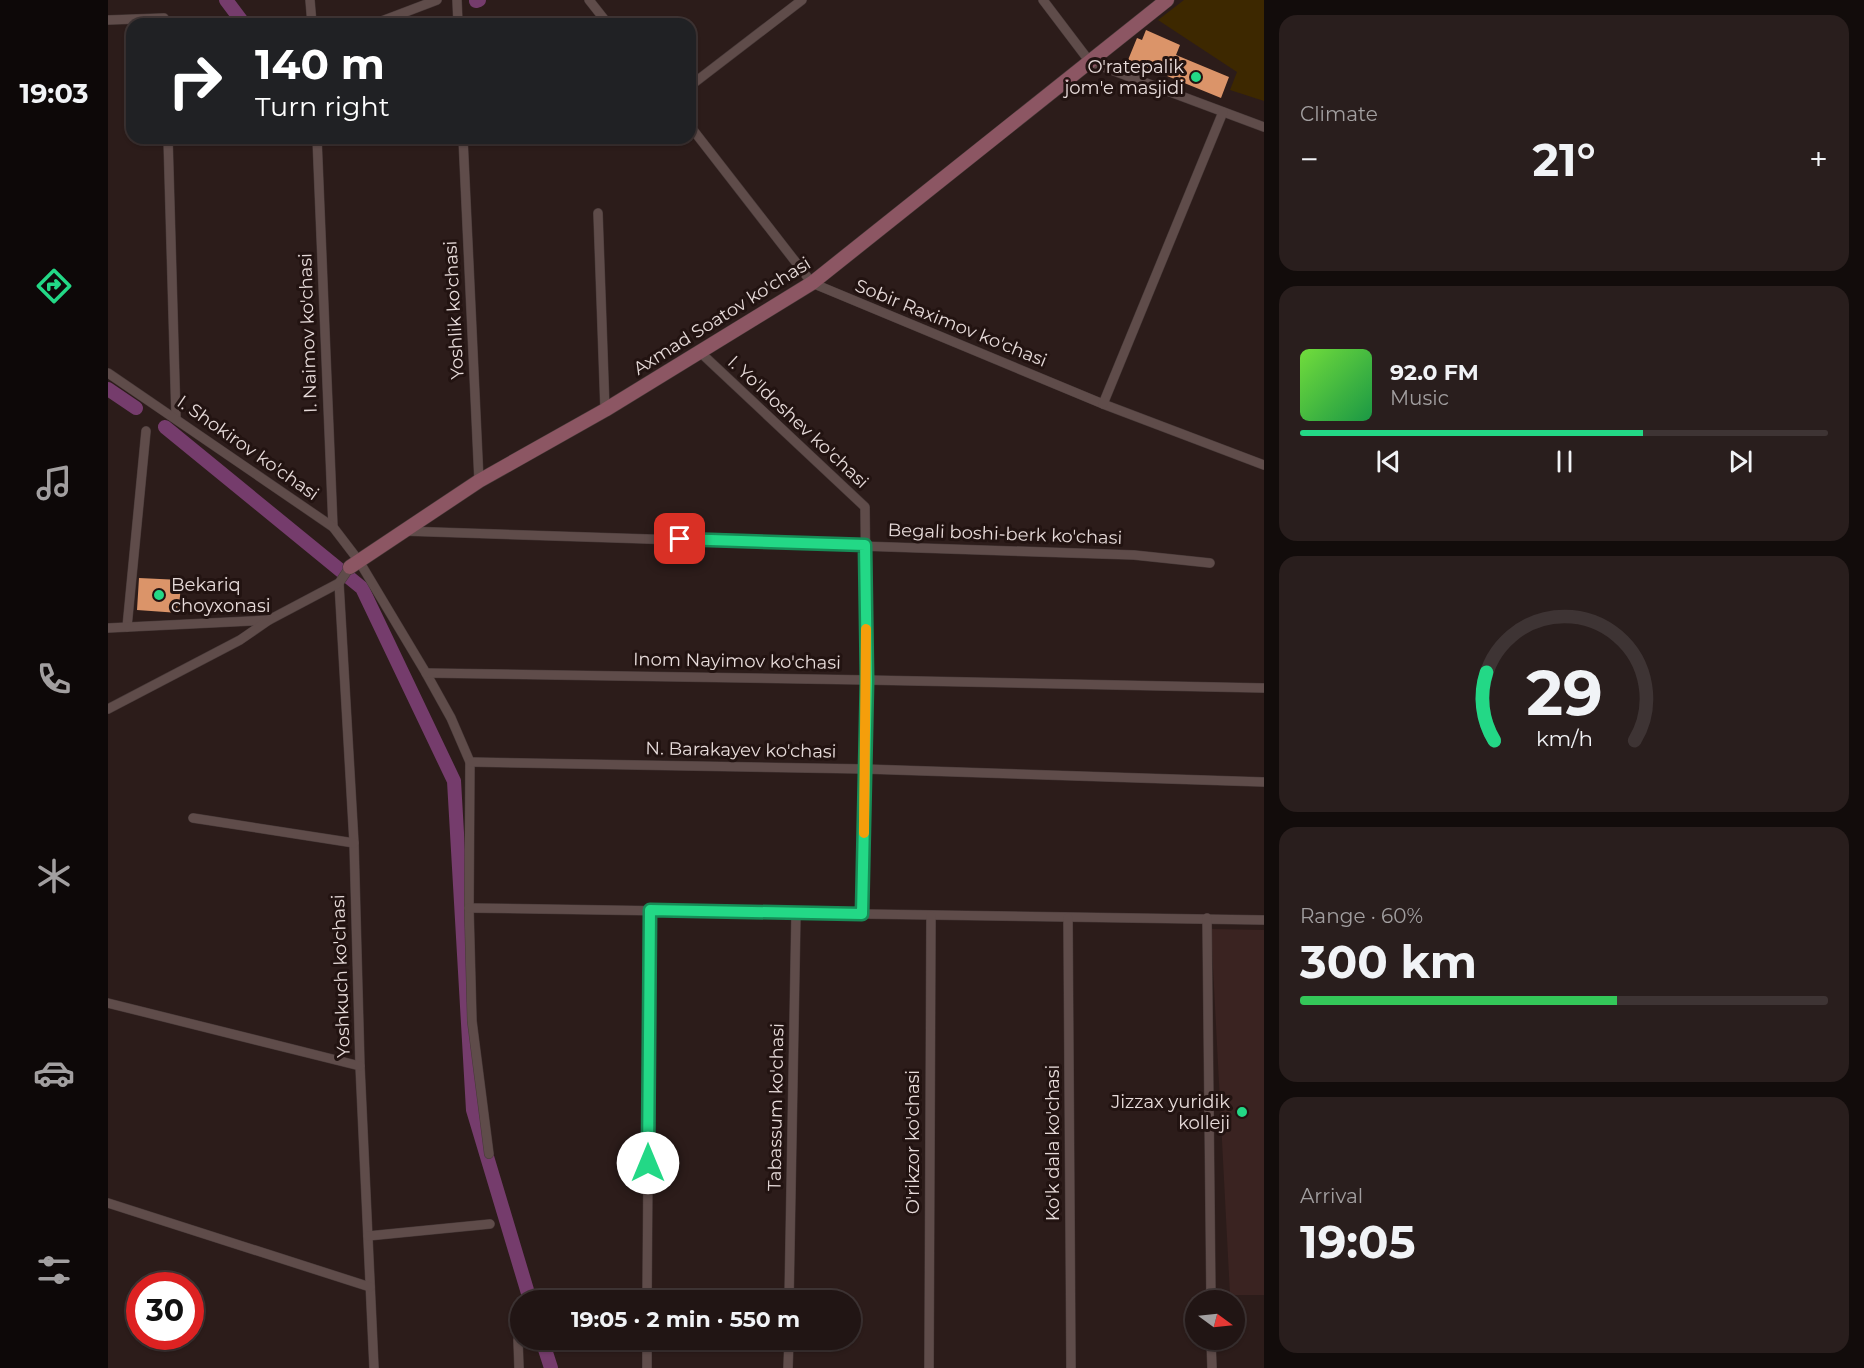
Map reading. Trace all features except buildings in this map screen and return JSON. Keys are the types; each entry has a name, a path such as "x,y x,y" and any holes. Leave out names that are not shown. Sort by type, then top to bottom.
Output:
{"street":[{"path":"310,0 312,18"},
{"path":"390,18 437,0"},
{"path":"457,0 458,18"},
{"path":"589,0 603,18"},
{"path":"696,81 802,0"},
{"path":"1043,0 1090,62 1264,127"},
{"name":"Axmad Soatov ko'chasi","path":"348,571 403,531 479,481 605,410 812,283 1167,0"},
{"path":"108,20 126,19"},
{"path":"1103,404 1222,112"},
{"name":"Sobir Raximov ko'chasi","path":"696,134 812,283 1103,404 1264,465"},
{"path":"168,144 176,418"},
{"name":"I. Naimov ko'chasi","path":"317,144 333,527"},
{"name":"Yoshlik ko'chasi","path":"463,144 479,481"},
{"path":"598,213 605,410"},
{"name":"I. Yo'ldoshev ko'chasi","path":"701,352 865,507 867,680 862,914"},
{"name":"I. Shokirov ko'chasi","path":"108,373 333,527 348,571 426,673 451,718 470,762"},
{"path":"127,627 146,431"},
{"name":"Begali boshi-berk ko'chasi","path":"403,531 1134,555 1210,563"},
{"path":"108,709 240,640 348,571"},
{"name":"Yoshkuch ko'chasi","path":"348,571 360,1065 374,1368"},
{"path":"108,628 269,620"},
{"name":"Inom Nayimov ko'chasi","path":"426,673 1264,688"},
{"path":"470,762 469,908 472,1021 489,1154"},
{"name":"N. Barakayev ko'chasi","path":"470,762 866,769 1264,782"},
{"path":"193,818 354,843"},
{"path":"469,908 1264,920"},
{"path":"647,1290 650,910"},
{"name":"Tabassum ko'chasi","path":"789,1290 796,913"},
{"name":"O'rikzor ko'chasi","path":"929,1368 931,916"},
{"name":"Ko'k dala ko'chasi","path":"1068,918 1071,1368"},
{"path":"1207,918 1211,1290"},
{"path":"108,1003 360,1065"},
{"path":"108,1203 370,1287"},
{"path":"368,1236 490,1224"},
{"path":"518,1350 519,1368"},
{"path":"646,1368 647,1350"},
{"path":"788,1368 789,1350"},
{"path":"1211,1350 1212,1368"}],"shaded area":[{"path":"1184,0 1264,0 1264,101 1230,90 1237,72 1158,20"},
{"name":"Jizzax yuridik kolleji","path":"1211,929 1264,930 1264,1295 1245,1295 1245,1290 1230,1290"}],"waterway":[{"path":"226,0 240,18"},
{"path":"108,389 136,408"},
{"path":"165,427 362,588 454,781 473,1110 527,1290"},
{"path":"545,1350 551,1368"}],"slow traffic":[{"path":"864,833 866,629"}],"place":[{"name":"O'ratepalik jom'e masjidi","path":"1196,77"},
{"name":"Bekariq choyxonasi","path":"159,595"},
{"name":"Jizzax yuridik kolleji","path":"1242,1112"}],"route":[{"path":"648,1163 650,910 862,914 867,680 865,545 680,539"}]}
